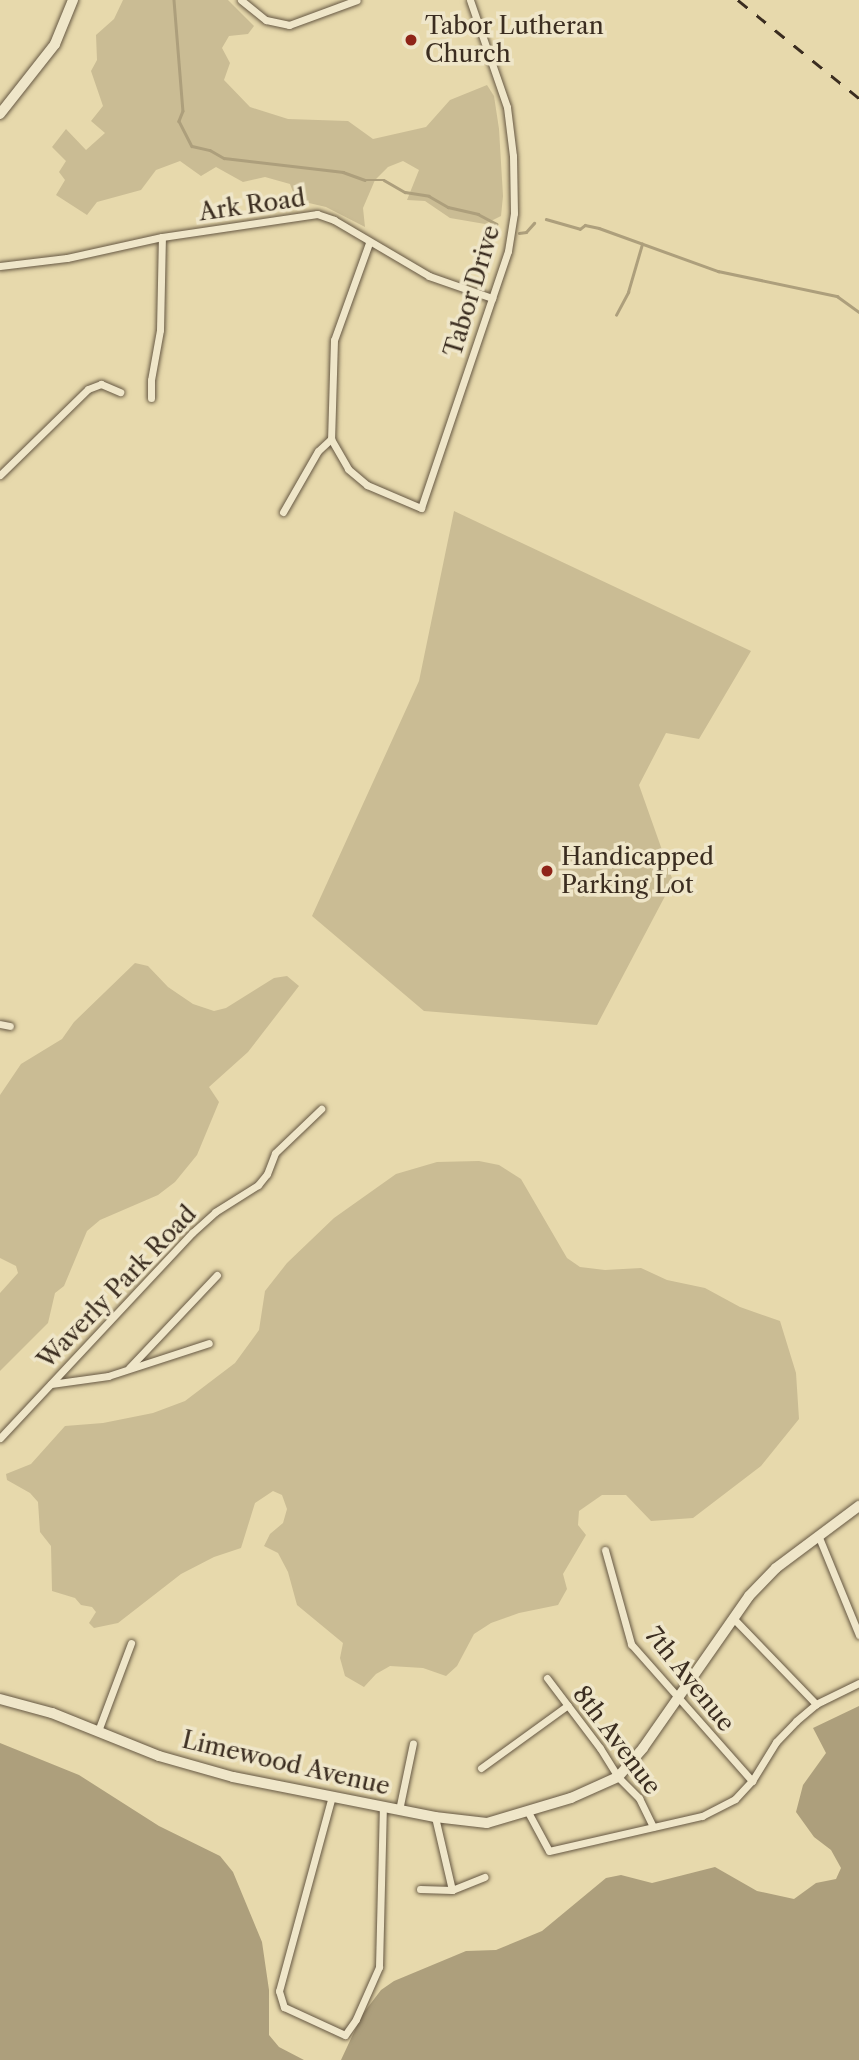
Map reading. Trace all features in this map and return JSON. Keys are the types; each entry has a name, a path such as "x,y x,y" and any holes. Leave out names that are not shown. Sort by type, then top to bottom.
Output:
{"main road":[{"path":"0,114 55,44 73,0"},
{"path":"618,1777 677,1700 733,1618 776,1568 818,1534 859,1506"},
{"name":"Limewood Avenue","path":"0,1699 52,1713 159,1756 233,1777 435,1817 487,1823 595,1790 618,1777"}],"street":[{"path":"241,0 266,20 289,25 357,0"},
{"name":"Tabor Drive","path":"331,439 348,469 367,485 421,508 511,241 514,213 508,107 470,0"},
{"name":"Ark Road","path":"0,266 68,258 162,237 312,214 334,220 429,276 492,298"},
{"path":"151,398 151,380 160,330 162,237"},
{"path":"283,512 293,488 318,451 331,439 334,340 369,243"},
{"path":"0,475 88,389 102,384 120,392"},
{"path":"0,1024 10,1026"},
{"name":"Waverly Park Road","path":"0,1438 192,1233 215,1212 258,1185 267,1174 275,1153 321,1108"},
{"path":"128,1369 217,1275"},
{"path":"50,1384 108,1376 209,1343"},
{"path":"818,1534 859,1635"},
{"name":"7th Avenue","path":"606,1550 631,1644 677,1700 752,1782"},
{"path":"733,1618 816,1704"},
{"path":"98,1731 131,1643"},
{"name":"8th Avenue","path":"547,1678 618,1777 639,1798 653,1827"},
{"path":"528,1812 549,1852 702,1816 735,1799 752,1782 776,1742 816,1704 859,1683"},
{"path":"481,1768 568,1705"},
{"path":"399,1810 413,1743"},
{"path":"332,1796 279,1991 284,2007 345,2035 356,2019 379,1967 383,1807"},
{"path":"435,1817 452,1890"},
{"path":"420,1889 452,1890 484,1877"}],"shaded area":[{"path":"123,0 228,0 254,26 248,34 229,36 222,48 230,63 224,80 250,107 288,119 348,121 373,139 426,127 450,100 487,85 494,96 499,129 503,196 501,216 485,224 450,218 425,201 407,200 419,170 403,161 388,167 375,180 363,208 365,227 326,207 296,200 290,184 265,177 243,182 216,167 201,176 180,161 156,170 141,190 97,202 87,215 56,195 65,180 59,172 66,161 52,147 66,129 86,150 105,133 91,121 103,106 91,71 97,60 96,35 114,19"},
{"path":"454,511 751,651 699,739 666,733 639,785 673,881 597,1025 424,1011 312,916 419,681"},
{"path":"135,963 148,966 168,987 193,1004 214,1011 226,1008 274,978 287,976 299,986 248,1052 209,1087 219,1102 197,1155 175,1182 158,1195 100,1220 87,1231 64,1286 55,1293 48,1323 0,1371 0,1293 18,1273 16,1266 0,1258 0,1095 21,1064 62,1039 74,1022"},
{"path":"479,1161 499,1165 521,1179 567,1258 580,1267 605,1270 641,1268 667,1280 705,1288 740,1307 780,1321 796,1373 799,1419 761,1466 693,1518 651,1521 626,1495 602,1495 579,1511 578,1525 586,1535 563,1574 567,1589 558,1605 519,1613 491,1623 474,1634 457,1666 446,1676 423,1668 390,1666 376,1674 364,1687 345,1676 340,1658 343,1643 297,1605 288,1572 278,1553 264,1546 270,1534 283,1523 287,1509 282,1495 273,1491 255,1503 241,1548 214,1557 181,1574 118,1623 94,1628 89,1623 96,1612 92,1607 81,1605 75,1598 52,1591 51,1546 40,1532 38,1502 30,1493 7,1480 6,1474 31,1464 65,1426 103,1423 153,1413 185,1401 235,1363 259,1330 265,1291 287,1263 334,1218 396,1174 437,1162"},
{"path":"859,1706 859,2060 341,2060 362,2015 381,1990 394,1981 466,1951 496,1950 542,1931 606,1878 621,1875 652,1883 715,1867 757,1891 794,1899 816,1883 836,1879 841,1868 831,1850 814,1837 796,1812 803,1785 826,1753 813,1728"},
{"path":"0,1743 79,1775 159,1826 220,1856 233,1872 262,1942 269,1990 269,2035 279,2047 304,2060 0,2060"}],"waterway":[{"path":"174,0 183,111 179,121 192,146 210,150 224,158 343,172 365,180 384,180 405,192 429,196 448,207 478,214 497,224"},
{"path":"546,219 580,229 585,225 599,228 718,271 837,296 859,312"},
{"path":"519,233 526,232 534,223"},
{"path":"616,315 628,292 642,244"}],"railway":[{"path":"738,0 859,98"}],"place":[{"name":"Tabor Lutheran Church","path":"411,40"},
{"name":"Handicapped Parking Lot","path":"547,871"}]}
